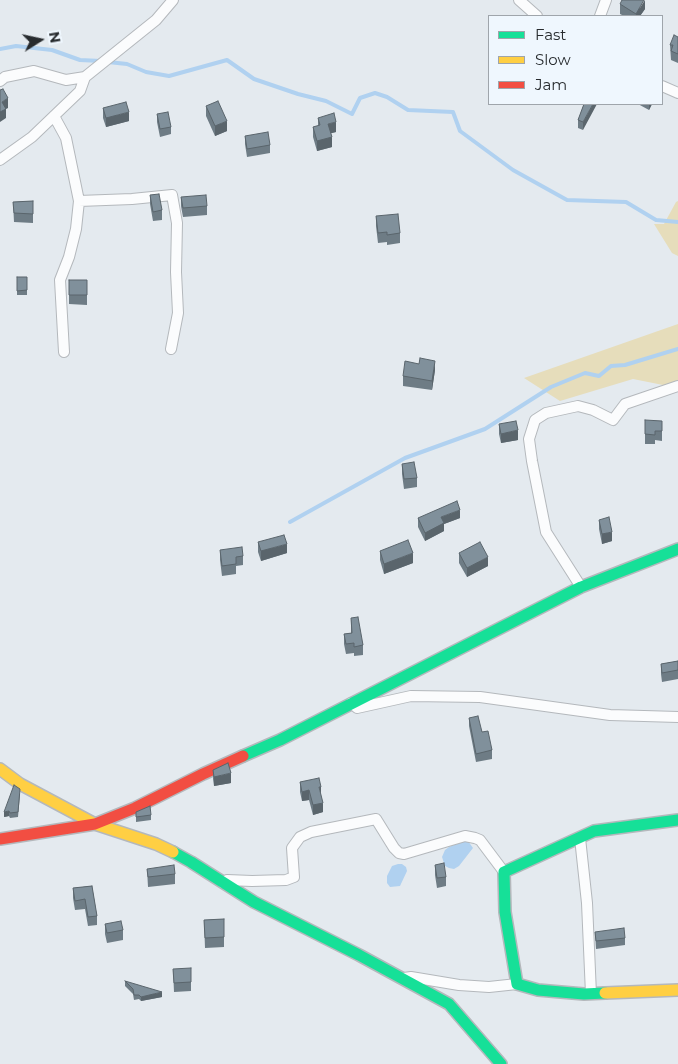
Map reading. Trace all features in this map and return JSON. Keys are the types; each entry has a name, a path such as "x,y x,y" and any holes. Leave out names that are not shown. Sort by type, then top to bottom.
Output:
{"street":[{"path":"0,80 5,76 34,71 66,80 85,77 156,20 173,0"},
{"path":"519,0 536,15"},
{"path":"600,15 606,0"},
{"path":"0,160 32,137 80,92 85,77"},
{"path":"663,86 678,93"},
{"path":"54,116 66,138 79,201 76,229 69,257 60,280 64,352"},
{"path":"79,201 172,195 177,222 176,272 178,313 171,349"},
{"path":"580,587 546,532 529,439 535,420 546,413 578,406 593,410 613,420 625,404 678,386"},
{"path":"0,839 94,824 135,808 202,774 280,740 580,587 678,549"},
{"path":"351,703 356,708 411,696 480,697 610,715 678,717"},
{"path":"0,769 20,784 94,824 156,844 191,862 254,902 449,1004 501,1064"},
{"path":"222,883 227,880 286,880 294,877 292,848 300,837 311,832 376,819 394,848 399,853 404,854 465,836 475,838 480,840 504,872 505,912 517,984"},
{"path":"504,872 594,831 678,820"},
{"path":"580,838 591,994"},
{"path":"400,978 411,977 451,984 489,987 517,984 538,990 591,994 678,990"}],"shaded area":[{"path":"678,201 678,256 672,253 654,224 664,224"},
{"path":"678,324 678,380 673,387 633,379 560,401 524,378"}],"water":[{"path":"463,841 468,841 473,848 459,866 454,869 445,866 442,857 445,850"},
{"path":"398,864 406,867 407,871 400,886 390,887 387,883 387,876 392,866"}],"building":[{"path":"622,0 644,0 636,14 620,4"},
{"path":"674,35 678,37 678,54 671,51 673,45 670,45"},
{"path":"3,89 8,98 2,102 6,109 0,112 0,90"},
{"path":"218,101 227,121 215,126 206,106"},
{"path":"126,102 129,112 106,118 103,108"},
{"path":"584,105 592,105 583,122 578,120"},
{"path":"168,112 171,127 160,129 157,114"},
{"path":"334,113 336,122 328,124 332,137 317,141 313,127 320,125 318,118"},
{"path":"268,132 270,145 247,149 245,136"},
{"path":"159,194 162,210 153,212 150,195"},
{"path":"206,195 207,206 183,208 181,197"},
{"path":"33,201 33,214 14,213 13,202"},
{"path":"398,214 400,233 387,235 387,232 378,233 376,216"},
{"path":"17,277 27,277 27,290 17,291"},
{"path":"69,280 87,280 87,295 69,295"},
{"path":"420,358 435,361 432,381 403,376 405,361 419,364"},
{"path":"645,420 662,421 662,431 655,431 655,435 645,434"},
{"path":"516,421 518,430 501,434 499,424"},
{"path":"414,462 417,478 404,479 402,464"},
{"path":"457,501 460,510 441,517 444,523 425,533 418,518"},
{"path":"609,517 612,532 602,534 599,520"},
{"path":"284,535 287,544 261,551 258,542"},
{"path":"408,540 413,553 384,564 380,551"},
{"path":"480,542 488,557 467,568 459,553"},
{"path":"242,547 243,556 236,557 236,564 222,566 220,550"},
{"path":"358,617 363,645 354,647 354,643 346,644 344,634 352,633 351,618"},
{"path":"678,661 678,670 662,673 661,664"},
{"path":"478,716 482,732 488,731 492,750 476,754 469,718"},
{"path":"228,763 231,773 214,777 213,770"},
{"path":"319,778 323,803 313,805 309,790 302,792 300,782"},
{"path":"14,785 20,789 18,812 4,812"},
{"path":"150,806 151,815 136,817 136,812"},
{"path":"444,863 446,877 437,878 435,865"},
{"path":"174,865 175,874 148,877 147,869"},
{"path":"92,886 97,916 88,917 85,899 75,901 73,888"},
{"path":"224,919 224,937 205,938 204,920"},
{"path":"121,921 123,930 107,933 105,924"},
{"path":"624,928 625,938 596,941 595,932"},
{"path":"191,968 191,982 174,983 173,969"},
{"path":"125,981 162,992 141,997 134,995 133,989"}],"waterway":[{"path":"0,49 16,46 52,50 80,60 101,61"},
{"path":"108,62 127,64 146,72 169,76 227,60 254,79 326,101 352,114 360,98 375,93 387,97 408,110 453,112 460,131 513,170 567,200 626,202 656,220 678,222"},
{"path":"290,522 405,458 485,429 551,387 585,373 599,376 611,366 625,365 678,349"}],"traffic: fast":[{"path":"243,756 280,740 581,587 678,549"},
{"path":"605,993 584,994 538,990 517,984 505,912 504,872 594,831 678,820"},
{"path":"173,852 254,902 359,955 449,1004 501,1064"}],"traffic: slow":[{"path":"0,769 20,784 95,824 156,844 173,852"},
{"path":"605,993 678,990"}],"traffic: jam":[{"path":"0,839 95,824 135,808 243,756"}]}
